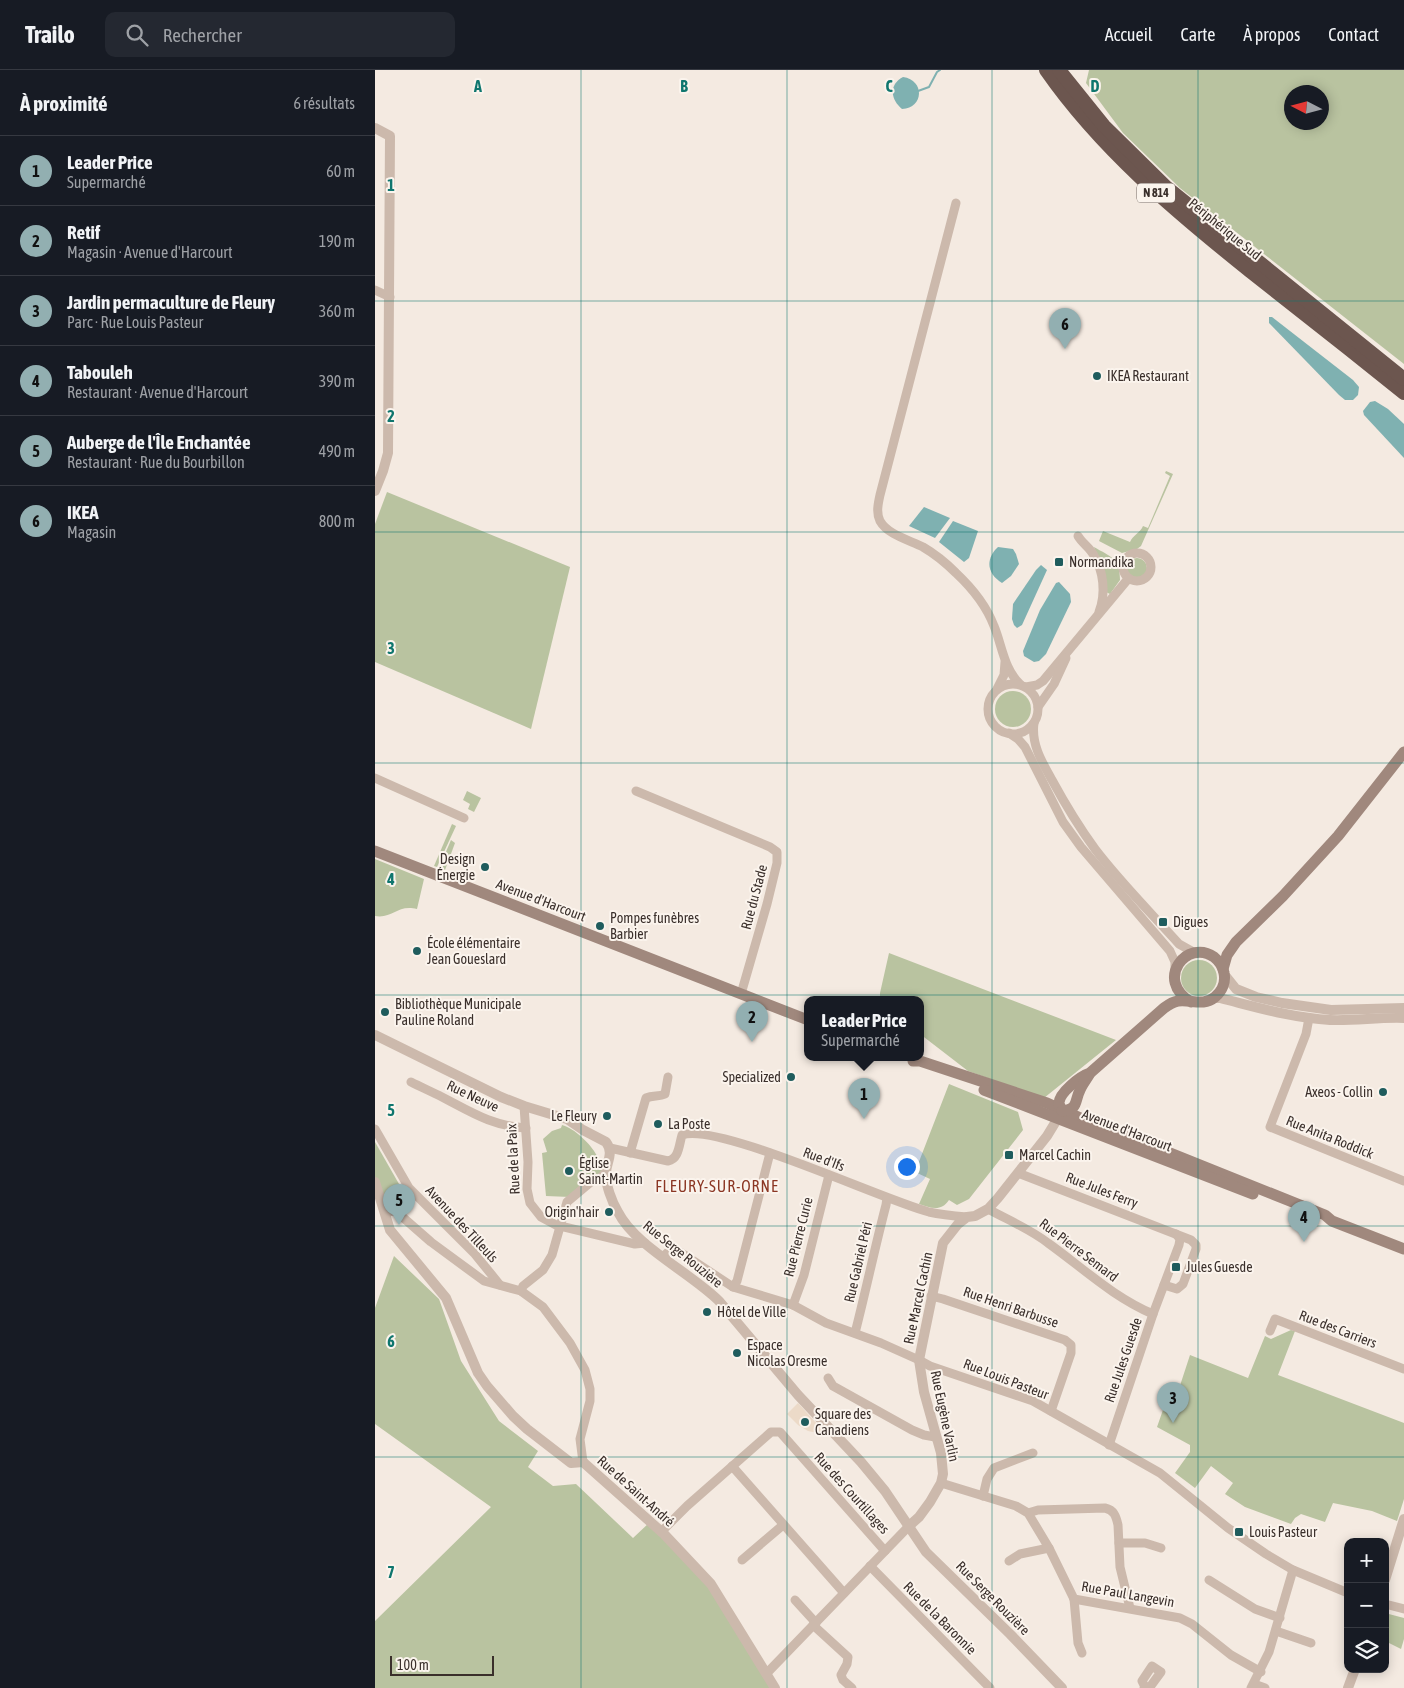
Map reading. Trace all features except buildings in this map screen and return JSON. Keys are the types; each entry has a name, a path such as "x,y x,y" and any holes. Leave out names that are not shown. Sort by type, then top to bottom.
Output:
{"highway":[{"name":"Périphérique Sud","path":"1046,70 1082,118 1169,205 1404,393"},
{"name":"Périphérique Sud","path":"1059,70 1104,126 1166,187 1404,379"},
{"name":"N 814","path":"1378,372 1404,402"}],"main road":[{"path":"1061,1114 1074,1107 1080,1090 1090,1073 1164,1008 1175,1002 1202,1003 1214,998 1223,986 1227,955 1236,942 1283,896 1338,836 1404,752"},
{"name":"Avenue d'Harcourt","path":"375,851 804,1018"},
{"path":"1164,1008 1173,994 1175,970 1183,959 1200,953 1219,952 1236,942"},
{"path":"1200,953 1215,958 1224,972"},
{"path":"1175,986 1183,997 1191,1002"},
{"name":"Avenue d'Harcourt","path":"920,1061 1047,1103 1084,1130 1323,1221 1332,1221"},
{"name":"Avenue d'Harcourt","path":"1061,1114 1135,1139 1325,1215 1332,1221 1404,1249"}],"street":[{"path":"375,128 390,136 388,453 375,491"},
{"path":"956,203 879,501 878,512 880,520 891,532 931,552 950,567 970,587 989,613 1004,657 1014,678 1033,693 1038,707"},
{"path":"375,290 390,297"},
{"path":"1078,536 1094,555 1102,575 1103,599 1096,618"},
{"path":"997,689 1006,684 1034,686 1043,681 1128,579"},
{"path":"1071,649 1054,684 1038,707 1033,736 1037,750 1064,802 1087,838 1109,866 1179,944 1200,953"},
{"path":"1004,657 1004,675 989,701 989,715 992,723 997,728 1019,739 1025,747 1063,822 1081,848 1170,951 1175,962 1175,970"},
{"path":"1009,733 1021,732 1034,723"},
{"path":"375,778 464,818"},
{"name":"Rue du Stade","path":"636,791 770,847 777,852 777,863 770,894 741,994"},
{"path":"1224,972 1230,983 1237,989 1256,997 1283,1003 1331,1010 1404,1008"},
{"path":"1214,998 1309,1018 1344,1020 1404,1018"},
{"name":"Rue Anita Roddick","path":"1309,1018 1306,1034 1270,1127 1404,1180"},
{"path":"375,1035 501,1097 524,1106 567,1118 583,1130 606,1142 611,1153 606,1172 602,1177 591,1181 567,1202 552,1255 543,1270 523,1286 521,1291"},
{"path":"609,1148 630,1153 647,1098 651,1096 659,1097 665,1094 668,1077"},
{"name":"Rue Neuve","path":"411,1082 485,1120 525,1128"},
{"name":"Rue de la Paix","path":"524,1106 529,1203 541,1217 560,1226 635,1244 645,1243"},
{"name":"Rue Marcel Cachin","path":"919,1360 944,1240 967,1217 975,1216 988,1209 1047,1136 1061,1114"},
{"name":"Avenue des Tilleuls","path":"375,1129 409,1188 474,1253 500,1285"},
{"name":"Rue d'Ifs","path":"630,1153 667,1161 673,1160 676,1157 682,1135 689,1132 753,1147 929,1212 967,1217"},
{"path":"733,1288 737,1281 770,1153"},
{"name":"Rue Serge Rouzière","path":"606,1172 617,1212 626,1225 645,1243 712,1294 779,1372 861,1462 885,1491 926,1552 1010,1634 1061,1688"},
{"name":"Rue Jules Ferry","path":"1018,1173 1176,1234"},
{"name":"Rue Pierre Curie","path":"793,1306 804,1275 829,1175"},
{"name":"Rue de Saint-André","path":"375,1182 386,1212 390,1230 446,1298 478,1373 487,1386 527,1430 571,1463 583,1462 661,1532 711,1584 775,1688"},
{"name":"Rue Gabriel Péri","path":"855,1333 887,1198"},
{"name":"Rue Pierre Semard","path":"988,1209 1039,1236 1108,1290 1153,1314"},
{"path":"386,1212 394,1211 399,1214 431,1242 484,1281 521,1291 543,1306 570,1343 585,1370 591,1395 580,1440 583,1462"},
{"path":"1164,1285 1173,1288 1180,1287 1196,1249 1195,1243 1191,1240 1176,1234"},
{"name":"Rue Jules Guesde","path":"1109,1444 1153,1314 1179,1245 1180,1239 1176,1234"},
{"name":"Rue Louis Pasteur","path":"663,1256 670,1250 677,1250 733,1288 793,1306 826,1323 855,1333 930,1366 1033,1401 1160,1473 1245,1541 1293,1570 1344,1591"},
{"name":"Rue Henri Barbusse","path":"931,1296 1065,1340 1071,1345 1071,1353 1051,1411"},
{"name":"Rue des Carriers","path":"1270,1331 1275,1319 1404,1368"},
{"name":"Rue Eugène Varlin","path":"909,1526 924,1510 941,1483 943,1465 924,1392 919,1360"},
{"path":"828,1378 833,1386 912,1430 935,1437"},
{"name":"Rue des Courtillages","path":"661,1532 687,1506 771,1432 779,1432 885,1551"},
{"path":"983,1496 987,1479 994,1468 1033,1454"},
{"path":"732,1466 844,1594"},
{"path":"941,1483 1016,1506 1028,1513 1038,1510 1109,1509 1117,1518 1120,1567 1130,1608"},
{"name":"Rue Paul Langevin","path":"1028,1513 1049,1548 1073,1599 1130,1608 1186,1620 1231,1655 1261,1672"},
{"path":"1389,1567 1404,1519"},
{"path":"742,1560 783,1525"},
{"path":"767,1674 909,1526"},
{"path":"1119,1543 1145,1543 1161,1548"},
{"path":"1009,1561 1019,1554 1049,1548"},
{"name":"Rue de la Baronnie","path":"870,1566 990,1688"},
{"path":"1265,1688 1253,1686 1261,1672 1276,1632 1293,1570"},
{"path":"1209,1580 1255,1609 1280,1618"},
{"path":"1073,1599 1078,1643 1083,1653"},
{"path":"795,1600 814,1624 846,1654 847,1664 841,1675 843,1680 852,1688"},
{"path":"1389,1605 1404,1609"},
{"path":"1276,1632 1311,1643"},
{"path":"1348,1688 1354,1673"}],"green space":[{"path":"1089,70 1404,70 1404,364 1180,188 1123,133 1086,83"},
{"path":"1166,471 1173,474 1141,546 1122,553 1099,541 1103,531 1130,542 1143,526 1148,528 1170,476 1165,473"},
{"path":"387,492 570,567 531,729 375,662 375,524"},
{"path":"1094,547 1110,556 1118,567 1120,580 1110,594 1106,592"},
{"path":"1137,558 1144,561 1147,568 1144,575 1137,578 1130,575 1127,568 1130,561"},
{"path":"1013,691 1020,692 1026,696 1030,702 1030,716 1026,722 1020,726 1013,727 1006,726 1000,722 996,716 995,709 996,702 1000,696 1006,692"},
{"path":"467,791 481,798 474,812 468,809 470,804 463,800"},
{"path":"452,824 456,826 437,867 434,866"},
{"path":"451,840 455,843 445,870 439,868"},
{"path":"375,859 424,879 417,909 405,908 386,915 375,916"},
{"path":"889,953 1116,1040 1044,1098 968,1071 924,1037 924,996 880,996"},
{"path":"1199,960 1206,961 1212,965 1216,971 1216,985 1212,991 1206,995 1199,996 1192,995 1186,991 1182,985 1181,978 1182,971 1186,965 1192,961"},
{"path":"949,1084 1018,1112 1023,1130 969,1199 957,1205 949,1200 939,1208 932,1208 919,1204 930,1179 915,1172"},
{"path":"562,1125 577,1133 591,1147 598,1158 602,1171 570,1197 546,1196 542,1153 547,1152 543,1139 552,1131 561,1128"},
{"path":"375,1142 403,1191 393,1201 375,1192"},
{"path":"394,1256 439,1299 461,1361 499,1421 538,1451 528,1467 553,1486 576,1484 633,1538 650,1522 711,1584 775,1688 375,1688 375,1621 491,1507 375,1424 375,1308"},
{"path":"1291,1330 1295,1331 1278,1375 1404,1423 1404,1499 1397,1521 1372,1511 1333,1503 1325,1522 1301,1514 1291,1524 1245,1507 1225,1494 1233,1483 1211,1466 1195,1488 1175,1473 1190,1452 1190,1445 1157,1427 1164,1407 1172,1410 1190,1355 1248,1378 1265,1336 1271,1339"},
{"path":"1389,1614 1404,1618 1404,1639 1401,1649 1389,1643"}],"shaded area":[{"name":"Square des Canadiens","path":"798,1403 827,1435 808,1431 798,1425 787,1414"}],"water":[{"path":"903,77 915,83 919,94 915,104 902,109 895,101 893,88 898,80"},
{"path":"1269,317 1272,317 1353,380 1359,387 1358,395 1353,400 1345,400 1339,395 1269,323"},
{"path":"1375,401 1388,409 1404,424 1404,458 1364,415 1363,411 1370,402"},
{"path":"924,507 950,518 935,538 909,526"},
{"path":"953,521 978,531 969,558 964,562 939,542"},
{"path":"998,547 1013,549 1019,564 1011,576 1002,583 993,575 989,566 991,556"},
{"path":"1041,565 1047,570 1022,625 1017,628 1012,619 1013,604"},
{"path":"1059,582 1070,594 1071,602 1046,654 1039,661 1034,662 1024,656 1023,651 1040,610 1056,583"}],"waterway":[{"path":"918,91 929,87 940,70"}],"place":[{"name":"IKEA","path":"1065,349"},
{"name":"IKEA Restaurant","path":"1097,376"},
{"name":"Normandika","path":"1059,562"},
{"name":"Design Énergie","path":"485,867"},
{"name":"Digues","path":"1163,922"},
{"name":"Pompes funèbres Barbier","path":"600,926"},
{"name":"École élémentaire Jean Goueslard","path":"417,951"},
{"name":"Bibliothèque Municipale Pauline Roland","path":"385,1012"},
{"name":"Retif","path":"752,1042"},
{"name":"Specialized","path":"791,1077"},
{"name":"Axeos - Collin","path":"1383,1092"},
{"name":"Le Fleury","path":"607,1116"},
{"name":"Leader Price","path":"864,1119"},
{"name":"La Poste","path":"658,1124"},
{"name":"Marcel Cachin","path":"1009,1155"},
{"name":"Église Saint-Martin","path":"569,1171"},
{"name":"Origin'hair","path":"609,1212"},
{"name":"Auberge de l'Île Enchantée","path":"399,1225"},
{"name":"Tabouleh","path":"1304,1242"},
{"name":"Jules Guesde","path":"1176,1267"},
{"name":"Hôtel de Ville","path":"707,1312"},
{"name":"Espace Nicolas Oresme","path":"737,1353"},
{"name":"Square des Canadiens","path":"805,1422"},
{"name":"Jardin permaculture de Fleury","path":"1173,1423"},
{"name":"Louis Pasteur","path":"1239,1532"}],"district":[{"name":"FLEURY-SUR-ORNE","path":"717,1186"}]}
